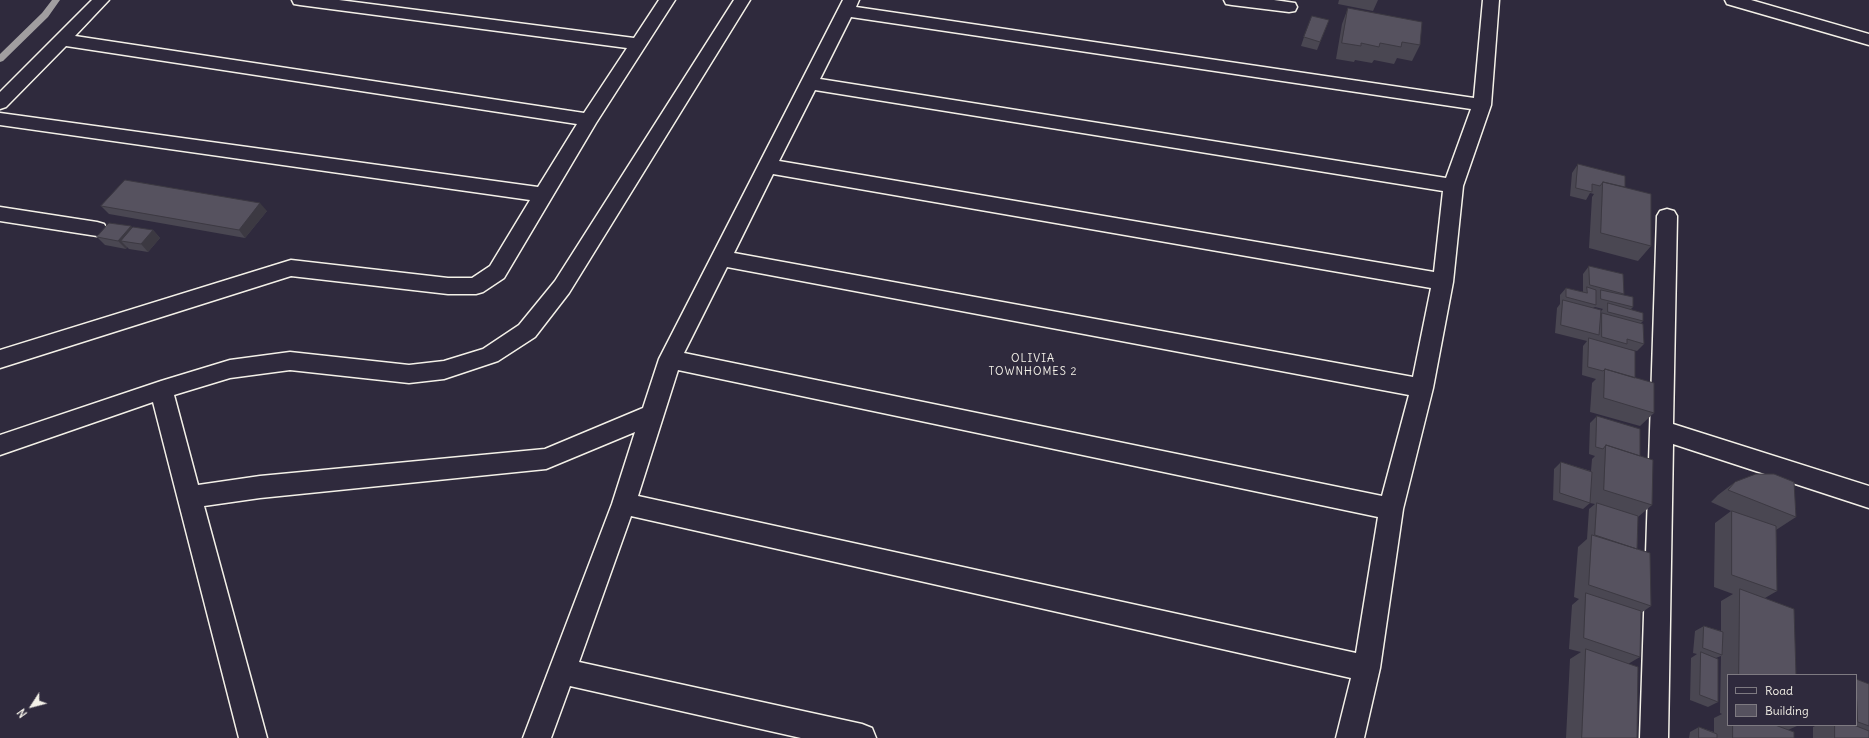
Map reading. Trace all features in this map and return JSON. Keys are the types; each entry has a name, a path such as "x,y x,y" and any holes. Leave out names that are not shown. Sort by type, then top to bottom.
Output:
{"street":[{"path":"0,103 101,0"},
{"path":"300,0 638,44"},
{"path":"0,359 291,268 448,286 476,286 497,272 589,120 667,0"},
{"path":"0,445 161,390 230,369 290,361 409,374 444,370 490,354 527,331 562,287 742,0"},
{"path":"1232,0 1289,7"},
{"path":"1350,738 1367,668 1392,509 1422,388 1443,282 1453,186 1482,106 1491,0"},
{"path":"1733,0 1869,40"},
{"path":"537,738 624,504 670,359 848,6 1482,106"},
{"path":"63,40 589,120"},
{"path":"808,84 1453,186"},
{"path":"0,119 543,195"},
{"path":"767,166 1443,282"},
{"path":"0,214 97,229"},
{"path":"1654,738 1667,216"},
{"path":"721,258 1422,388"},
{"path":"670,359 1392,509"},
{"path":"161,390 253,738"},
{"path":"190,497 260,487 546,459 652,414"},
{"path":"1661,430 1869,497"},
{"path":"624,504 1367,668"},
{"path":"561,671 862,738"}],"building":[{"path":"1348,8 1422,22 1420,45 1402,42 1401,47 1380,43 1379,47 1361,43 1361,46 1342,43"},
{"path":"1312,16 1329,20 1320,42 1304,37"},
{"path":"1578,164 1625,176 1625,187 1603,182 1600,186 1592,184 1592,192 1576,188"},
{"path":"125,180 260,203 239,230 101,206"},
{"path":"1603,182 1651,194 1651,246 1601,233"},
{"path":"109,223 131,226 118,241 97,237"},
{"path":"133,227 153,230 141,244 121,241"},
{"path":"1589,266 1623,274 1624,294 1590,285"},
{"path":"1587,287 1596,290 1596,305 1566,297 1566,288 1587,293"},
{"path":"1601,290 1633,297 1633,307 1601,299"},
{"path":"1563,300 1601,310 1599,335 1561,325"},
{"path":"1608,303 1643,313 1643,321 1608,312"},
{"path":"1602,313 1643,324 1644,344 1627,339 1627,344 1602,337"},
{"path":"1589,338 1635,351 1635,378 1605,369 1603,371 1588,367"},
{"path":"1605,369 1654,383 1654,413 1604,398"},
{"path":"1597,416 1640,429 1640,456 1606,445 1603,449 1596,447"},
{"path":"1606,445 1653,460 1652,505 1604,490"},
{"path":"1561,462 1592,472 1590,503 1560,493"},
{"path":"1756,474 1774,474 1794,482 1796,517 1728,490 1735,482"},
{"path":"1597,503 1638,516 1637,549 1595,535"},
{"path":"1732,511 1776,526 1777,591 1732,575"},
{"path":"1592,535 1650,553 1651,606 1589,585"},
{"path":"1740,589 1794,609 1796,674 1739,674"},
{"path":"1586,593 1641,611 1640,657 1584,638"},
{"path":"1704,626 1723,632 1722,655 1703,648"},
{"path":"1586,649 1638,667 1637,738 1582,738"},
{"path":"1701,652 1718,659 1718,702 1700,695"},
{"path":"1857,679 1869,684 1869,726 1858,722"},
{"path":"1733,726 1778,726 1794,732 1794,738 1733,738"},
{"path":"1835,726 1856,726 1869,731 1869,738 1835,738"},
{"path":"1699,727 1717,734 1717,738 1699,738"}],"waterway":[{"path":"0,59 45,15 56,0"}],"district":[{"name":"OLIVIA TOWNHOMES 2","path":"1033,365"}]}
